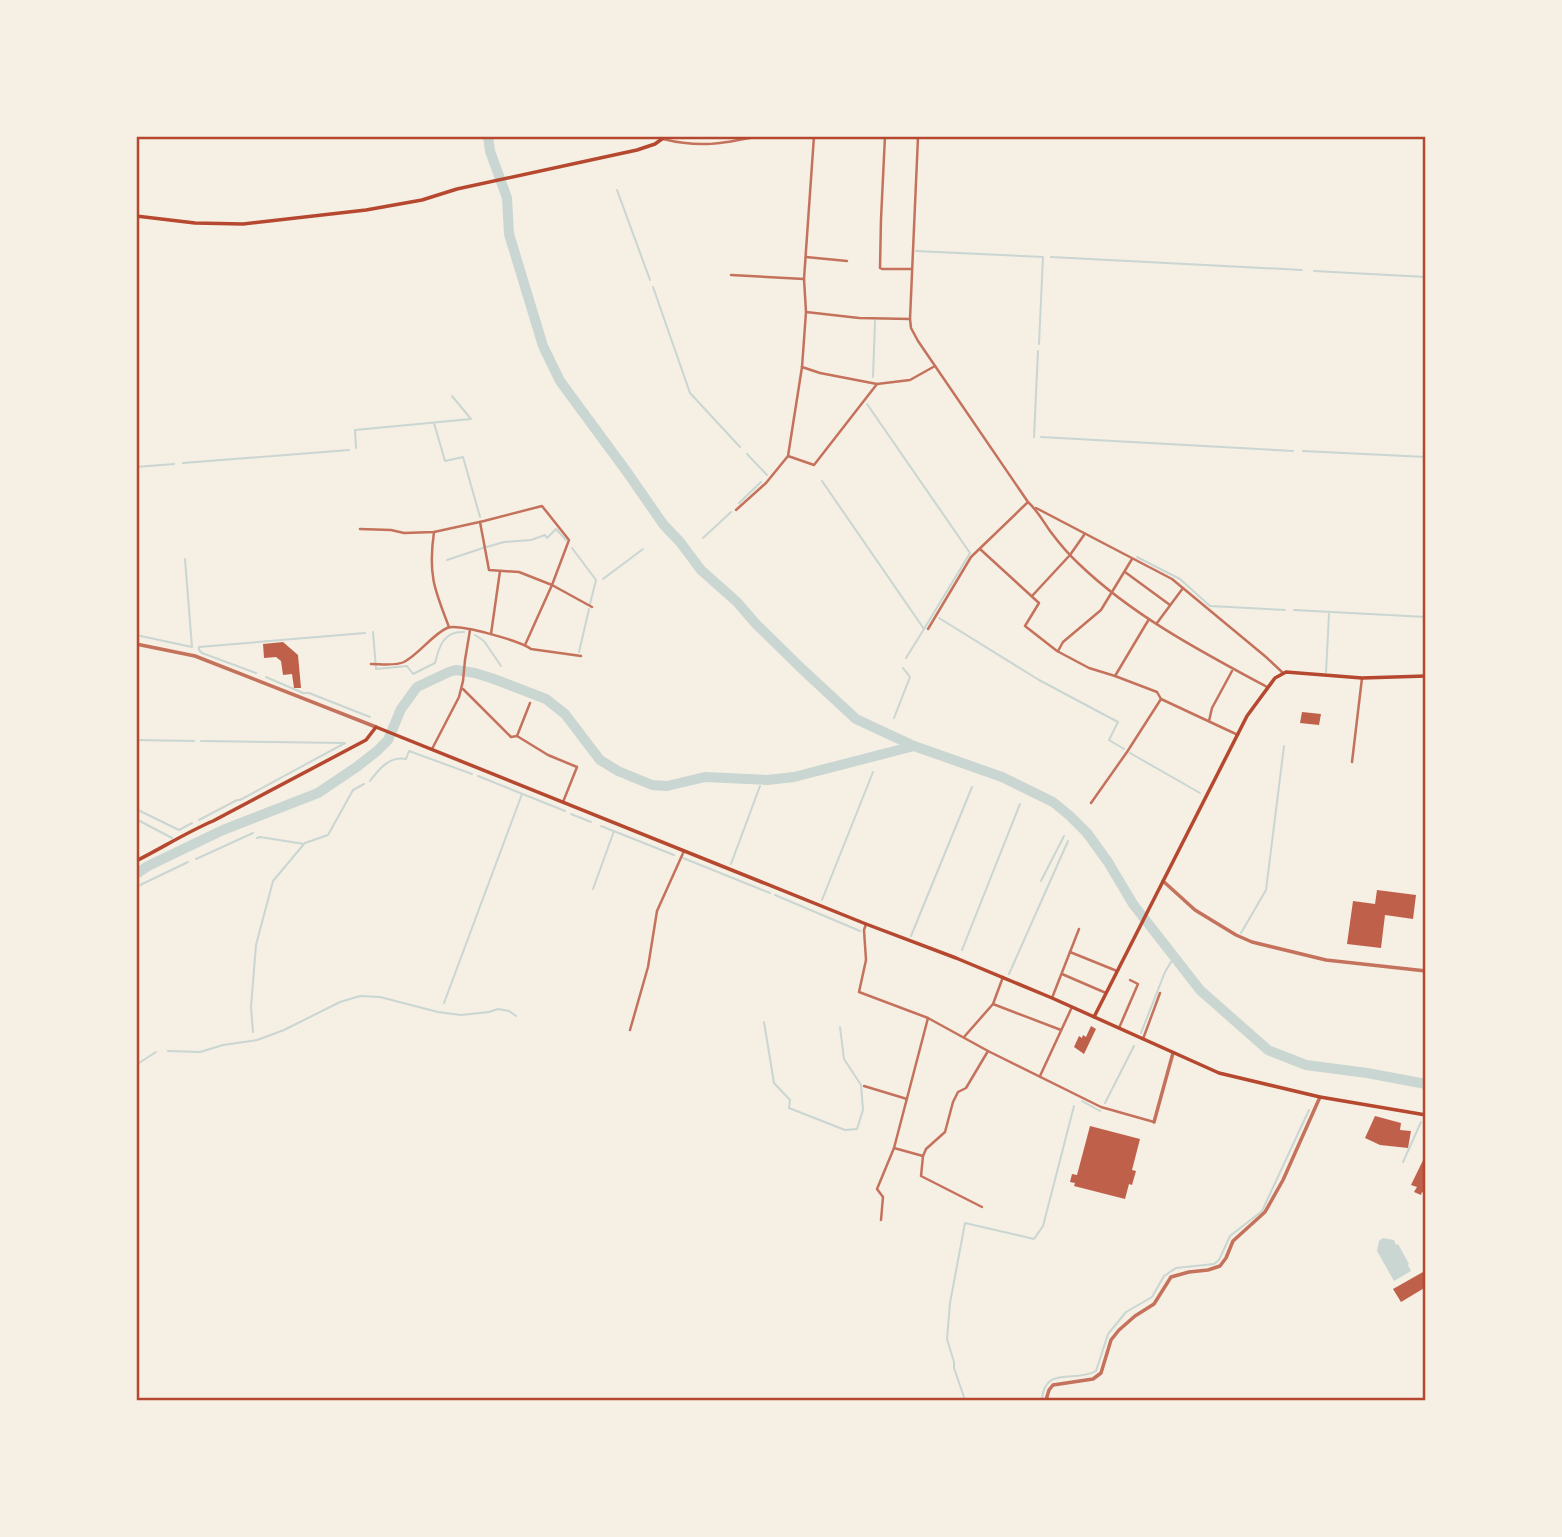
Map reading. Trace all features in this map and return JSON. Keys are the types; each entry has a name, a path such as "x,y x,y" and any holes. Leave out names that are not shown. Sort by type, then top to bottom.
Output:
{"main road":[{"path":"136,216 195,223 243,224 366,210 422,200 535,171 637,150 664,138"},
{"path":"1094,1017 1247,716 1275,678 1283,673 1362,678 1426,676"},
{"path":"136,861 366,740 376,727 1003,977 1219,1073 1320,1097 1426,1115"}],"street":[{"path":"701,145 702,136"},
{"path":"664,138 684,144 701,145 728,143 759,136"},
{"path":"736,510 766,483 788,456 802,368 806,312 804,279 814,136"},
{"path":"885,136 880,268 911,269"},
{"path":"917,136 910,319 911,328 935,366 1028,502 1058,542 1079,564 1149,619 1267,687"},
{"path":"806,257 846,261"},
{"path":"732,275 804,279"},
{"path":"806,312 859,318 910,319"},
{"path":"802,368 877,384 910,380 935,366"},
{"path":"788,456 814,464 877,384"},
{"path":"928,629 971,557 1028,502"},
{"path":"360,529 404,533 434,532 542,506 569,540 525,645"},
{"path":"1033,507 1172,579 1283,673"},
{"path":"480,522 489,570 519,572 552,585 592,607"},
{"path":"434,532 431,568 433,582 449,627"},
{"path":"1032,596 1070,555 1085,534"},
{"path":"980,549 1039,603 1025,626 1057,651 1089,668 1157,692 1161,699 1238,735"},
{"path":"1057,651 1063,642 1101,610 1132,559"},
{"path":"491,634 500,571"},
{"path":"1124,572 1170,605"},
{"path":"1157,623 1183,588"},
{"path":"1115,676 1149,619"},
{"path":"371,664 404,662 449,627 491,634 531,649 581,656"},
{"path":"431,750 459,697 470,630"},
{"path":"136,644 195,656 376,727"},
{"path":"1209,721 1212,708 1233,669"},
{"path":"1352,762 1362,678"},
{"path":"461,688 511,737 517,736 548,755 577,767 563,802"},
{"path":"1091,803 1161,699"},
{"path":"517,736 530,703"},
{"path":"630,1030 648,967 657,911 684,850"},
{"path":"1163,881 1195,910 1236,936 1252,942 1326,960 1426,971"},
{"path":"866,923 866,960 859,992 928,1018 1101,1107 1154,1122 1173,1052"},
{"path":"1052,998 1079,929"},
{"path":"1070,953 1117,971"},
{"path":"1062,974 1106,993"},
{"path":"964,1037 993,1004 1003,977"},
{"path":"1119,1028 1138,984 1130,980"},
{"path":"1143,1039 1160,993"},
{"path":"993,1004 1060,1030"},
{"path":"1040,1076 1072,1007"},
{"path":"881,1220 883,1197 877,1189 894,1148 928,1018"},
{"path":"982,1207 922,1176 923,1156 945,1132 953,1102 958,1093 966,1088 988,1051"},
{"path":"864,1086 907,1099"},
{"path":"1046,1401 1053,1385 1093,1379 1101,1373 1111,1340 1135,1316 1154,1304 1171,1277 1220,1266 1233,1241 1265,1212 1283,1181 1320,1097"},
{"path":"894,1148 923,1156"}],"shaded area":[{"path":"1383,1238 1394,1240 1396,1245 1398,1244 1411,1271 1394,1281 1377,1251 1379,1241"}],"building":[{"path":"283,642 298,655 301,688 294,688 292,674 283,675 281,661 276,657 264,658 263,644"},
{"path":"1302,712 1321,714 1319,725 1300,723"},
{"path":"1377,890 1416,895 1413,919 1385,915 1381,948 1347,944 1353,901 1375,904"},
{"path":"1091,1026 1096,1029 1084,1054 1074,1047 1079,1036 1086,1037"},
{"path":"1375,1116 1401,1123 1400,1130 1411,1131 1408,1148 1380,1145 1365,1138"},
{"path":"1090,1126 1140,1139 1132,1170 1136,1171 1125,1199 1074,1186 1075,1183 1070,1182 1072,1174 1077,1175"},
{"path":"1426,1154 1426,1192 1421,1195 1414,1192 1417,1187 1411,1185"},
{"path":"1423,1272 1426,1287 1401,1302 1393,1289"}],"waterway":[{"path":"488,136 490,151 507,198 509,234 543,346 560,381 663,524 701,570 856,719 914,746 1002,777 1053,802 1070,816 1087,833 1133,904 1200,990 1268,1050 1306,1065 1426,1084"},
{"path":"617,190 650,280"},
{"path":"916,251 1043,257 1039,344"},
{"path":"1051,257 1302,270"},
{"path":"1314,271 1426,277"},
{"path":"653,287 690,393 740,447"},
{"path":"873,377 875,321"},
{"path":"1034,437 1038,351"},
{"path":"356,448 355,430 471,419 452,396"},
{"path":"867,404 970,553 924,629"},
{"path":"434,423 445,461 463,457 480,517"},
{"path":"1041,437 1293,451"},
{"path":"183,463 349,450"},
{"path":"1303,451 1426,457"},
{"path":"747,454 767,475"},
{"path":"136,467 174,464"},
{"path":"822,481 924,629 906,658"},
{"path":"739,503 761,482"},
{"path":"703,538 731,512"},
{"path":"447,560 504,542 531,540 545,535 547,538 556,529 566,540"},
{"path":"572,548 596,580 590,604"},
{"path":"603,579 643,549"},
{"path":"1137,557 1180,579 1210,606 1285,610"},
{"path":"136,635 192,647 185,559"},
{"path":"579,652 589,609"},
{"path":"1294,610 1426,617"},
{"path":"1326,672 1329,614"},
{"path":"939,618 1039,680 1118,722 1109,740 1124,749"},
{"path":"373,632 376,669 407,666 413,674 435,663 447,637 464,632"},
{"path":"256,673 202,653 199,647 365,633"},
{"path":"475,635 484,641 501,666"},
{"path":"894,718 910,677 903,668"},
{"path":"136,874 223,830 318,793 358,766 388,740 401,709 417,687 456,670 494,679 546,699 565,714 600,760 618,771 652,785 667,786 705,777 767,780 794,777 914,746"},
{"path":"266,677 370,717"},
{"path":"136,740 194,741"},
{"path":"199,820 345,743 201,741"},
{"path":"1241,933 1266,890 1284,746"},
{"path":"370,781 390,761 406,759 409,751 472,774"},
{"path":"1130,753 1200,793"},
{"path":"822,900 873,772"},
{"path":"478,776 565,811"},
{"path":"305,843 328,835 353,790 364,784"},
{"path":"731,864 760,786"},
{"path":"911,936 972,787"},
{"path":"444,1003 522,794"},
{"path":"962,950 1020,804"},
{"path":"136,809 179,830 192,823"},
{"path":"571,814 591,822"},
{"path":"136,819 172,838"},
{"path":"601,826 674,855"},
{"path":"593,889 614,831"},
{"path":"196,859 253,833"},
{"path":"1041,881 1064,836"},
{"path":"253,1032 251,1007 256,945 273,881 304,844 257,838"},
{"path":"1009,974 1068,841"},
{"path":"683,858 770,893"},
{"path":"136,887 188,862"},
{"path":"775,895 860,931"},
{"path":"1141,1033 1165,972 1174,957"},
{"path":"168,1051 200,1052 223,1045 257,1040 284,1030 340,1002 360,996 380,997 461,1015 498,1009 509,1011 516,1016"},
{"path":"764,1022 774,1083 790,1100 789,1108 845,1130 857,1129 863,1110 861,1085 844,1059 840,1027"},
{"path":"1105,1103 1134,1046"},
{"path":"136,1065 156,1052"},
{"path":"1082,1101 1100,1111"},
{"path":"965,1400 947,1339 950,1303 965,1223 1034,1239 1043,1226 1074,1106"},
{"path":"1042,1400 1048,1382 1096,1371 1108,1334 1126,1312 1152,1297 1164,1276 1176,1268 1214,1264 1219,1260 1230,1236 1262,1211 1309,1110"},
{"path":"1403,1162 1421,1122"}]}
